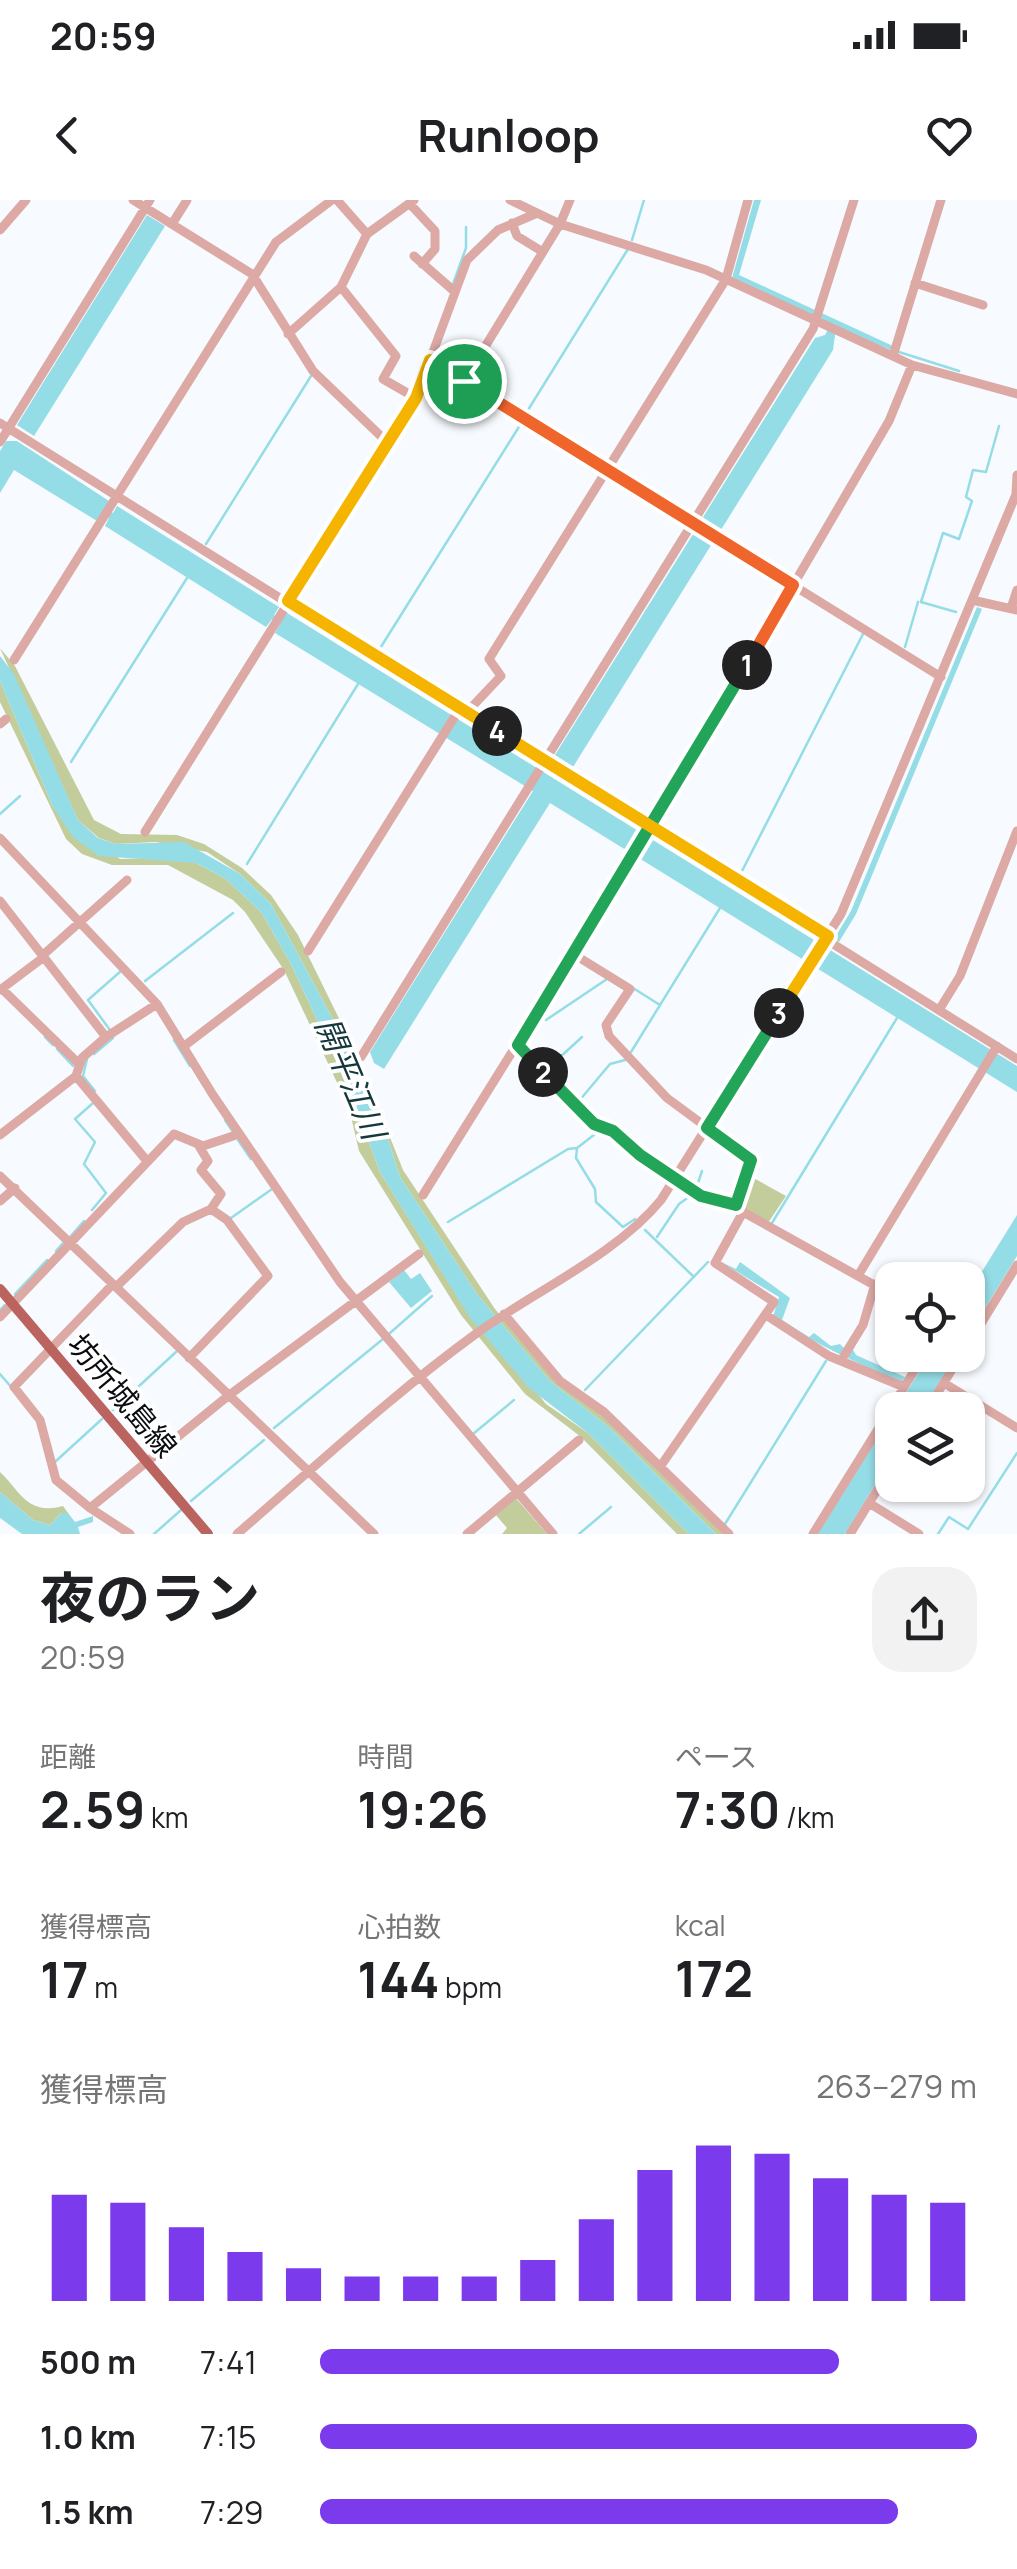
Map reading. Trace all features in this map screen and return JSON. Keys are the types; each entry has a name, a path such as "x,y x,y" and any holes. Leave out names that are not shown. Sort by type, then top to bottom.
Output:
{"main road":[{"name":"坊所城島線","path":"0,1289 208,1534"}],"street":[{"path":"0,230 26,200"},
{"path":"133,200 147,204 159,216 253,277 332,394 388,443"},
{"path":"172,224 187,200"},
{"path":"14,660 280,237 335,200 368,234"},
{"path":"510,200 560,224 669,255 818,319 831,330 912,365 1017,394"},
{"path":"464,381 560,224 570,200"},
{"path":"308,951 440,740 461,712 501,676 489,659 726,279 748,200"},
{"path":"360,1057 818,319 854,200"},
{"path":"893,356 940,200"},
{"path":"288,334 340,287 368,234 412,202 435,230 435,249 418,260 454,291"},
{"path":"0,442 4,425 147,204"},
{"path":"146,832 416,398 472,252 512,223 535,214"},
{"path":"512,223 516,236 543,252"},
{"path":"916,282 983,305"},
{"path":"340,287 396,356 382,378 416,398"},
{"path":"430,360 941,677"},
{"path":"424,1196 650,831 889,421 912,365"},
{"path":"4,425 286,606 1017,1059"},
{"path":"237,1534 476,1334 636,1228 676,1177 825,940 855,885 1013,510 1017,475"},
{"path":"972,600 1014,609 1017,590"},
{"path":"939,1010 960,976 1017,831"},
{"path":"0,838 157,1004 239,1134 355,1300 553,1534"},
{"path":"78,1064 1,990 127,880"},
{"path":"0,901 106,1037"},
{"path":"575,955 630,989 606,1025 608,1036 659,1091 751,1160 741,1208 714,1262 774,1299 660,1467"},
{"path":"183,1047 281,972"},
{"path":"0,1135 76,1076 78,1064 106,1037 157,1004"},
{"path":"518,1045 592,1123 613,1131 640,1155 701,1196 741,1208 875,1284 863,1325 844,1355"},
{"path":"858,1274 996,1049"},
{"path":"76,1076 148,1161"},
{"path":"0,1317 174,1134 199,1146 208,1161 201,1170 221,1194 210,1208 182,1222 14,1387 40,1420 56,1480 130,1534"},
{"path":"199,1146 239,1134"},
{"path":"0,1176 374,1534"},
{"path":"0,1201 15,1188"},
{"path":"189,1358 268,1276 226,1220 210,1208"},
{"path":"90,1508 228,1396 419,1254"},
{"path":"985,1316 1017,1265"},
{"path":"503,1315 560,1380 604,1412 729,1534"},
{"path":"766,1316 829,1356 844,1355 904,1387"},
{"path":"813,1534 913,1372"},
{"path":"939,1392 951,1372"},
{"path":"944,1383 1017,1428"},
{"path":"466,1534 579,1440"},
{"path":"850,1534 875,1493"},
{"path":"869,1503 919,1534"}],"green space":[{"path":"0,648 15,666 94,820 121,834 177,835 204,844 242,868 271,895 298,935 358,1057 403,1170 495,1309 559,1383 606,1417 724,1534 716,1534 609,1427 550,1381 477,1294 400,1177 381,1117 352,1055 271,904 240,874 207,852 156,842 116,844 99,838 78,820"},
{"path":"0,681 53,807 120,859 174,858 196,863 226,879 261,912 291,964 347,1084 380,1172 447,1280 546,1404 588,1433 689,1534 677,1534 581,1437 525,1394 461,1315 359,1151 349,1108 284,970 245,912 233,900 168,865 112,865 82,854 66,839 0,702"},
{"path":"748,1175 786,1196 768,1223 747,1211 742,1201"},
{"path":"0,1472 32,1504 63,1506 68,1513 61,1513 50,1525 33,1520 0,1492"},
{"path":"515,1497 547,1534 502,1534 507,1528 495,1514"}],"water":[{"path":"754,200 761,200 739,275 893,346 891,350 836,328 833,350 719,533 710,529 706,537 713,542 573,767 555,755 695,531 703,535 708,526 700,522 815,338 825,335 830,326 732,278"},
{"path":"147,215 165,226 34,436 17,425"},
{"path":"6,441 17,441 109,501 105,508 113,513 117,506 279,607 274,615 282,620 287,613 1017,1066 1017,1092 550,803 384,1069 374,1063 370,1052 533,791 275,633 280,624 272,619 266,627 105,526 109,518 102,513 97,521 14,470 0,493 0,451"},
{"path":"977,607 982,609 856,914 839,942 834,939 851,911"},
{"name":"開平江川","path":"0,656 14,674 78,820 98,838 116,844 184,842 240,874 271,904 352,1055 381,1117 400,1177 477,1294 550,1381 609,1427 716,1534 689,1534 588,1433 529,1388 470,1318 380,1172 347,1084 291,964 261,912 226,879 196,863 99,856 73,837 53,807 0,681"},
{"path":"1017,1215 1017,1256 985,1308 985,1267"},
{"path":"719,1261 736,1269 740,1262 790,1298 782,1320 809,1337 814,1333 831,1346 840,1344 847,1351 863,1331 853,1350 875,1364 875,1370 820,1344 773,1317 779,1297"},
{"path":"404,1270 411,1279 420,1273 432,1291 411,1308 389,1282"},
{"path":"878,1372 905,1377 901,1383"},
{"path":"919,1372 945,1372 933,1392 906,1392"},
{"path":"875,1442 875,1485 845,1534 818,1534"},
{"path":"0,1492 33,1520 50,1525 61,1513 68,1513 75,1522 93,1516 93,1522 78,1527 80,1534 22,1534 0,1518"}],"waterway":[{"path":"632,240 644,200"},
{"path":"453,284 466,248 466,227"},
{"path":"528,410 628,249"},
{"path":"899,352 959,371"},
{"path":"206,544 311,376"},
{"path":"379,650 522,422"},
{"path":"956,612 921,602 943,533 959,539 972,501 966,497 973,470 986,472 999,426"},
{"path":"71,762 187,578"},
{"path":"905,647 918,602"},
{"path":"740,875 863,634"},
{"path":"247,864 358,684"},
{"path":"0,814 20,796"},
{"path":"631,1052 720,908"},
{"path":"145,981 233,913"},
{"path":"110,1030 88,1000 121,971"},
{"path":"546,1020 607,979"},
{"path":"633,988 660,1005"},
{"path":"772,1223 897,1018"},
{"path":"45,1037 53,1045"},
{"path":"547,1069 582,1037"},
{"path":"94,1054 113,1038"},
{"path":"174,1040 190,1066"},
{"path":"57,1049 73,1066"},
{"path":"87,1059 83,1076 95,1091"},
{"path":"579,1101 610,1064 625,1060"},
{"path":"92,1210 106,1193 84,1164 95,1142 75,1119 93,1103"},
{"path":"225,1120 233,1132"},
{"path":"599,1131 577,1148 576,1158 595,1189 596,1202 623,1227 635,1219"},
{"path":"238,1140 251,1159"},
{"path":"448,1222 568,1149 577,1148"},
{"path":"696,1189 702,1171"},
{"path":"231,1218 272,1189"},
{"path":"657,1237 679,1204 693,1194"},
{"path":"70,1237 84,1221"},
{"path":"645,1230 694,1277"},
{"path":"56,1251 63,1243"},
{"path":"15,1294 47,1260"},
{"path":"585,1390 708,1262"},
{"path":"390,1333 432,1296"},
{"path":"0,1310 5,1305"},
{"path":"274,1428 383,1339"},
{"path":"113,1410 176,1352"},
{"path":"725,1524 826,1361"},
{"path":"0,1374 12,1388"},
{"path":"473,1434 514,1400"},
{"path":"56,1461 102,1419"},
{"path":"191,1501 264,1440"},
{"path":"938,1534 949,1517 968,1529 1017,1453"},
{"path":"579,1534 611,1507"},
{"path":"154,1534 181,1510"}],"route":[{"path":"464,381 430,360 416,398 288,601 652,828 828,936 707,1128 751,1160 736,1205 701,1196 640,1155 613,1131 594,1124 518,1045 652,828 793,585 464,381"}]}
